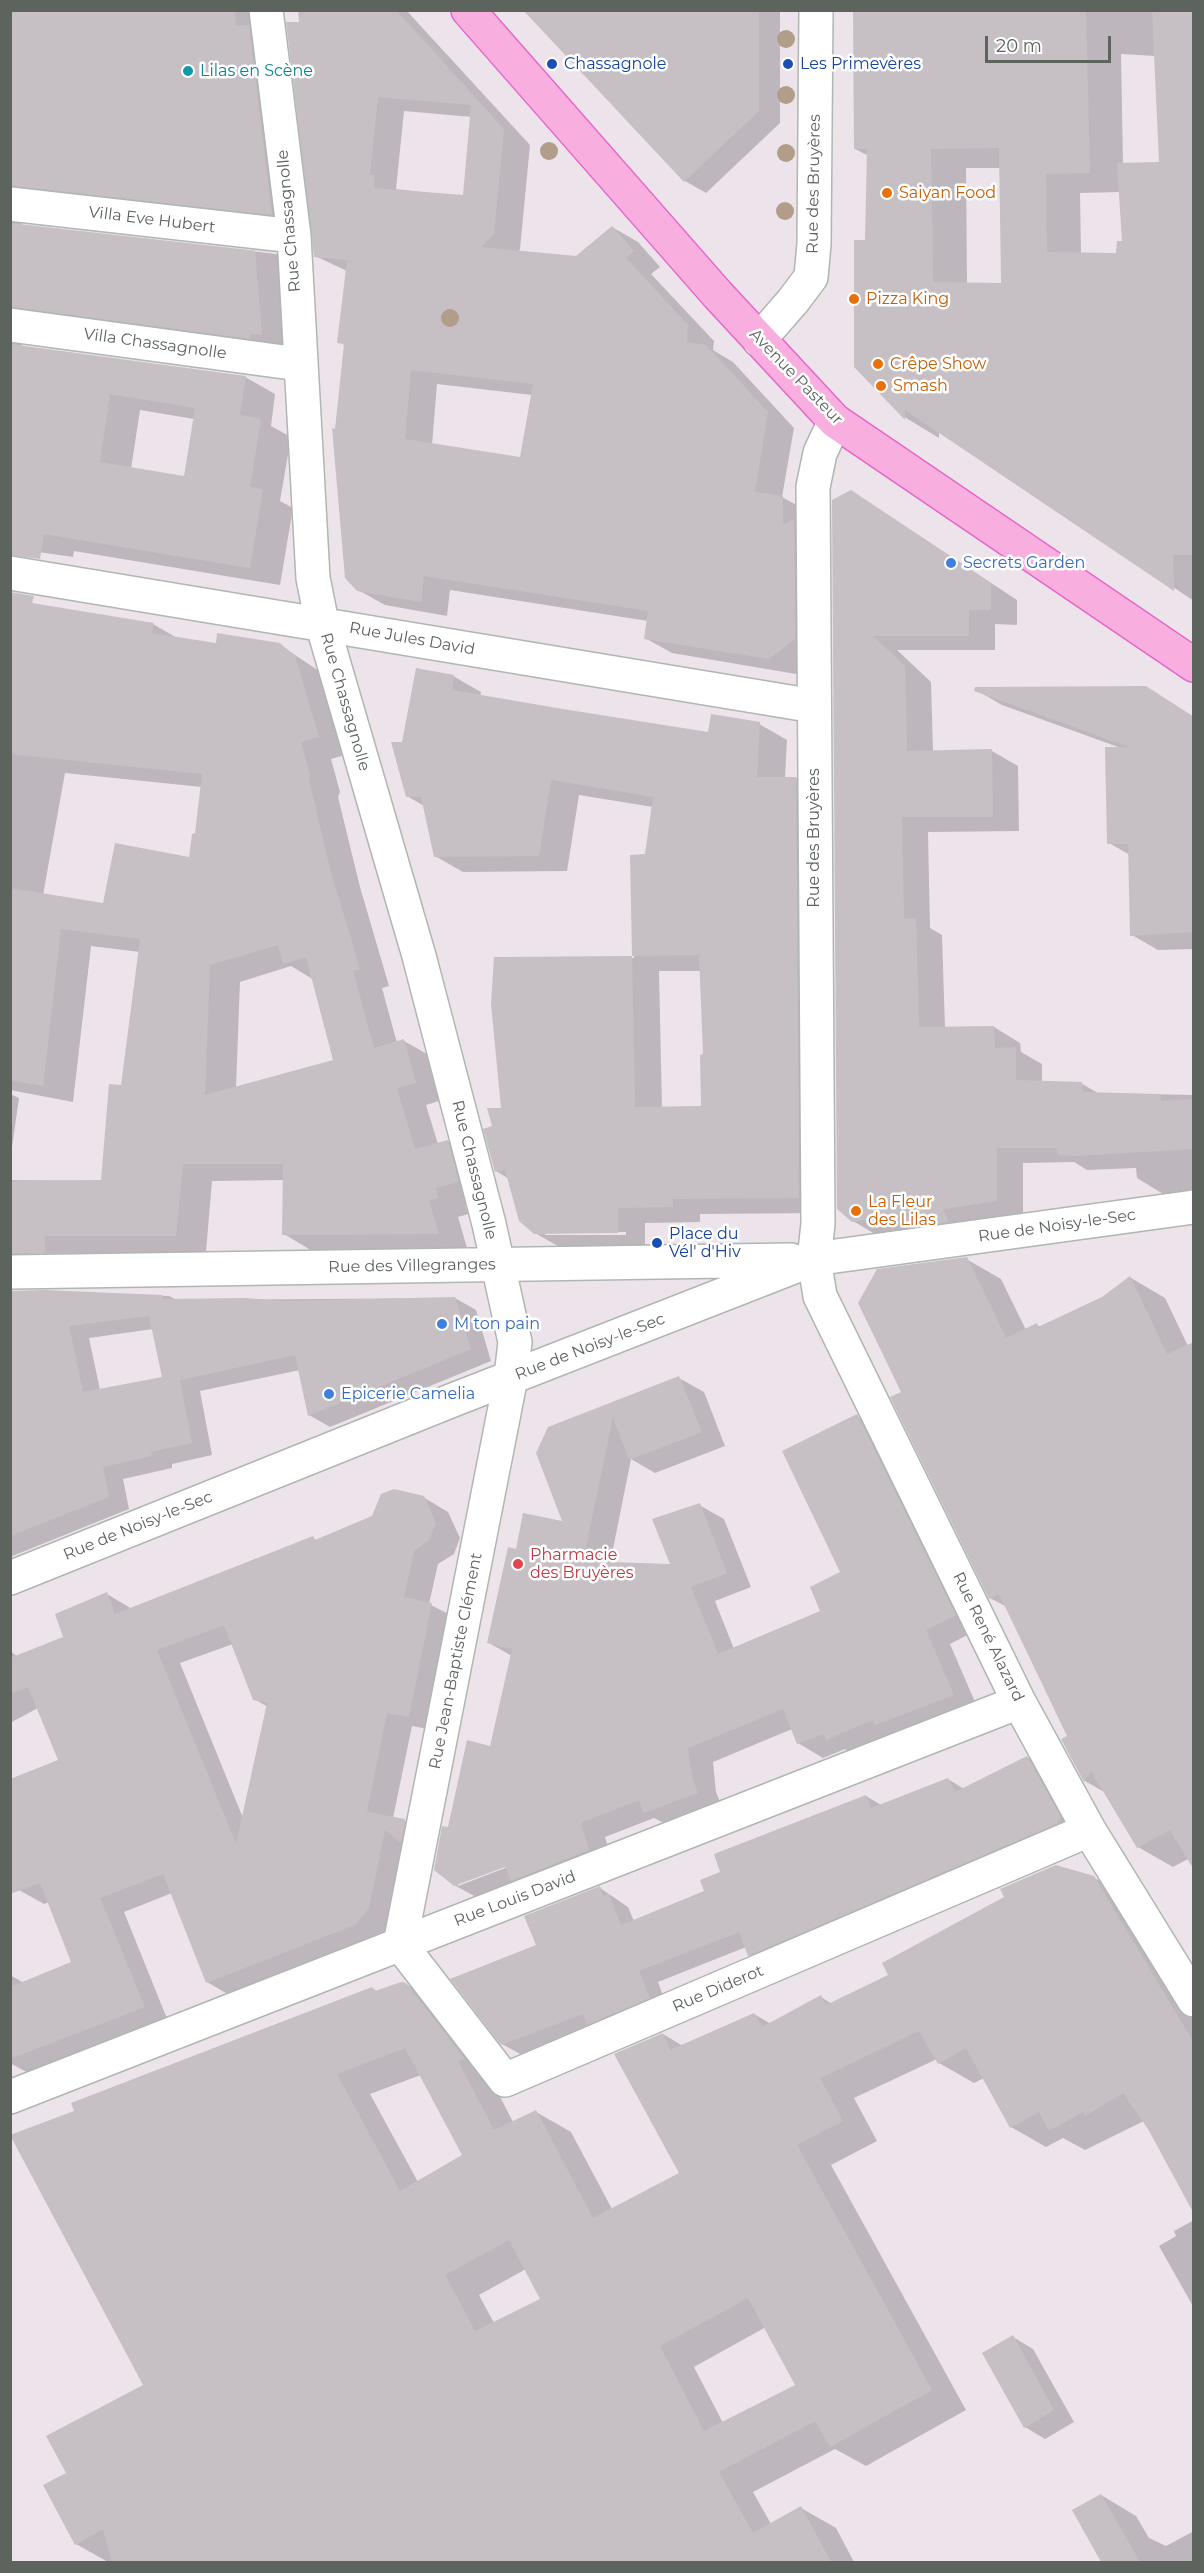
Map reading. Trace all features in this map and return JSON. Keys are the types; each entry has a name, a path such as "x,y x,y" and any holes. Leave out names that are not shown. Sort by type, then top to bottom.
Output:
{"main road":[{"name":"Avenue Pasteur","path":"468,10 759,339 835,421 1194,664"}],"street":[{"name":"Rue Chassagnolle","path":"266,10 294,237 299,364 313,579 322,623 419,957 498,1265 515,1342 511,1377"},
{"name":"Rue des Bruyères","path":"759,339 793,302 811,277 814,244 816,10"},
{"name":"Villa Eve Hubert","path":"10,204 294,237"},
{"name":"Villa Chassagnolle","path":"10,325 299,364"},
{"name":"Rue des Bruyères","path":"814,1259 818,1224 813,487 820,453 835,421"},
{"name":"Rue Jules David","path":"10,573 814,706"},
{"name":"Rue de Noisy-le-Sec","path":"10,1578 511,1377 814,1259 1194,1207"},
{"name":"Rue des Villegranges","path":"10,1272 814,1259"},
{"name":"Rue René Alazard","path":"814,1259 820,1296 1019,1702 1089,1830 1194,2000"},
{"name":"Rue Jean-Baptiste Clément","path":"400,1944 511,1377"},
{"name":"Rue Louis David","path":"10,2097 1019,1702"},
{"name":"Rue Diderot","path":"400,1944 505,2080 1089,1830"}],"building":[{"path":"10,10 235,10 236,26 249,25 272,215 10,186"},
{"path":"298,10 396,10 504,129 494,234 481,247 576,256 612,226 634,251 626,258 688,325 687,342 706,345 768,412 755,492 783,496 783,525 794,519 795,639 769,659 644,639 648,611 424,576 421,602 357,591 345,578 332,428 335,429 344,344 337,343 347,260 314,257 286,22 299,22","holes":["378,97 471,105 463,195 374,188 375,175 370,175","411,370 533,384 520,457 405,439"]},
{"path":"523,10 759,10 759,111 684,182"},
{"path":"853,10 1086,10 1090,173 1046,174 1047,252 1116,253 1117,241 1122,241 1117,163 1159,162 1152,10 1194,10 1194,555 1173,555 1174,591 905,410 905,420 854,367 854,240 865,240 867,149 854,149","holes":["999,148 1001,283 933,282 931,149"]},
{"path":"10,223 276,253 255,251 262,335 251,334 250,339 10,307"},
{"path":"10,344 246,376 240,415 261,419 250,487 263,489 250,568 44,534 40,559 10,555","holes":["110,394 195,408 184,476 100,462"]},
{"path":"851,490 991,583 991,610 969,610 969,636 873,636 905,666 907,751 992,749 993,817 902,817 904,919 916,918 919,1027 994,1026 995,1048 1016,1047 1016,1080 1082,1082 1083,1092 1160,1094 1161,1101 1194,1099 1194,1149 1075,1156 1059,1155 1056,1148 997,1148 997,1201 943,1209 949,1222 901,1228 909,1214 852,1222 837,1209 832,500"},
{"path":"10,592 34,596 32,603 154,623 152,633 216,643 217,633 280,643 295,656 319,737 301,742 330,869 360,969 353,971 374,1048 404,1039 416,1083 397,1088 415,1149 448,1140 459,1182 436,1188 438,1198 429,1200 439,1234 282,1235 283,1164 183,1164 176,1236 45,1236 45,1253 10,1253 10,1181 101,1180 109,1084 121,1085 140,939 61,929 43,1086 10,1080 10,888 103,903 115,843 189,857 192,834 195,833 202,774 10,754","holes":["278,945 283,964 306,957 333,1060 205,1095 210,965"]},
{"path":"416,668 454,675 452,690 708,732 711,714 760,722 757,777 796,777 799,1198 673,1199 673,1207 618,1208 618,1233 534,1234 519,1221 505,1170 495,1172 483,1129 492,1126 487,1108 501,1108 491,1004 494,957 632,956 630,855 645,854 653,797 551,780 539,856 434,857 421,797 406,797 391,742 402,742","holes":["699,955 703,1054 700,1055 701,1106 635,1107 632,956"]},
{"path":"1146,686 1194,717 1194,932 1130,936 1128,844 1107,844 1105,747 1129,747 974,691 975,687"},
{"path":"967,1257 1006,1338 1037,1323 1038,1327 1102,1297 1130,1276 1167,1354 1194,1342 1194,1870 1170,1830 1137,1848 1091,1771 1084,1782 1061,1739 1067,1736 999,1594 989,1599 890,1397 901,1392 858,1303 877,1269"},
{"path":"44,1290 162,1295 163,1299 246,1298 284,1301 455,1297 471,1349 308,1416 295,1355 180,1380 192,1443 151,1452 152,1456 103,1467 109,1497 10,1536 10,1291","holes":["149,1316 162,1377 83,1392 69,1326"]},
{"path":"679,1376 702,1432 629,1460 613,1417 583,1561 670,1564 652,1519 700,1503 727,1573 691,1587 718,1654 820,1611 810,1587 840,1572 782,1451 857,1414 956,1615 926,1630 954,1695 875,1725 873,1720 826,1740 824,1734 797,1744 783,1709 688,1748 692,1777 698,1793 644,1813 639,1800 581,1823 589,1850 511,1881 505,1867 454,1886 434,1870 442,1826 448,1827 467,1740 490,1746 512,1649 487,1643 508,1547 516,1549 523,1513 562,1521 536,1453 548,1427"},
{"path":"394,1489 424,1496 436,1523 429,1540 414,1551 404,1597 432,1603 409,1717 387,1713 367,1812 405,1819 401,1843 385,1830 369,1908 355,1925 206,1983 163,1874 100,1898 145,2007 10,2059 10,1987 71,1962 40,1883 10,1894 10,1779 58,1760 28,1687 10,1694 10,1658 63,1637 55,1614 107,1592 115,1614 313,1536 315,1540 372,1516 381,1494","holes":["224,1625 253,1700 267,1703 236,1844 157,1650"]},
{"path":"1027,1756 1061,1817 1056,1824 748,1956 739,1932 639,1971 650,1998 587,2025 583,2014 501,2045 450,1979 536,1945 524,1916 600,1886 603,1896 609,1894 621,1925 704,1891 700,1880 720,1872 714,1854 866,1795 871,1808 948,1778 955,1792"},
{"path":"1056,1865 1094,1876 1194,2043 1194,2214 1148,2129 1123,2093 1085,2116 1083,2112 1049,2131 1039,2112 1010,2128 966,2048 938,2064 919,2031 820,2078 843,2121 797,2145 932,2390 830,2447 815,2421 719,2472 753,2533 801,2506 831,2562 112,2562 103,2529 75,2545 43,2485 66,2473 46,2436 143,2385 10,2135 74,2111 71,2103 372,1987 375,1991 401,1982 406,1983 465,2059 458,2061 494,2130 536,2110 593,2218 679,2173 614,2054 663,2033 670,2050 754,2013 762,2027 821,1995 826,2005 888,1975 882,1963 1004,1897 1000,1889","holes":["405,2048 462,2155 400,2191 337,2074","509,2240 540,2299 475,2331 445,2275","748,2298 795,2385 704,2431 660,2346"]},
{"path":"1013,2335 1054,2410 1024,2428 982,2353"},
{"path":"1101,2494 1140,2562 1101,2562 1072,2510"}],"place":[{"name":"Chassagnole","path":"552,64"},
{"name":"Les Primevères","path":"788,64"},
{"name":"Lilas en Scène","path":"188,71"},
{"name":"Saiyan Food","path":"887,193"},
{"name":"Pizza King","path":"854,299"},
{"name":"Crêpe Show","path":"878,364"},
{"name":"Smash","path":"881,386"},
{"name":"Secrets Garden","path":"951,563"},
{"name":"La Fleur des Lilas","path":"856,1211"},
{"name":"Place du Vél' d'Hiv","path":"657,1243"},
{"name":"M ton pain","path":"442,1324"},
{"name":"Epicerie Camelia","path":"329,1394"},
{"name":"Pharmacie des Bruyères","path":"518,1564"}]}
